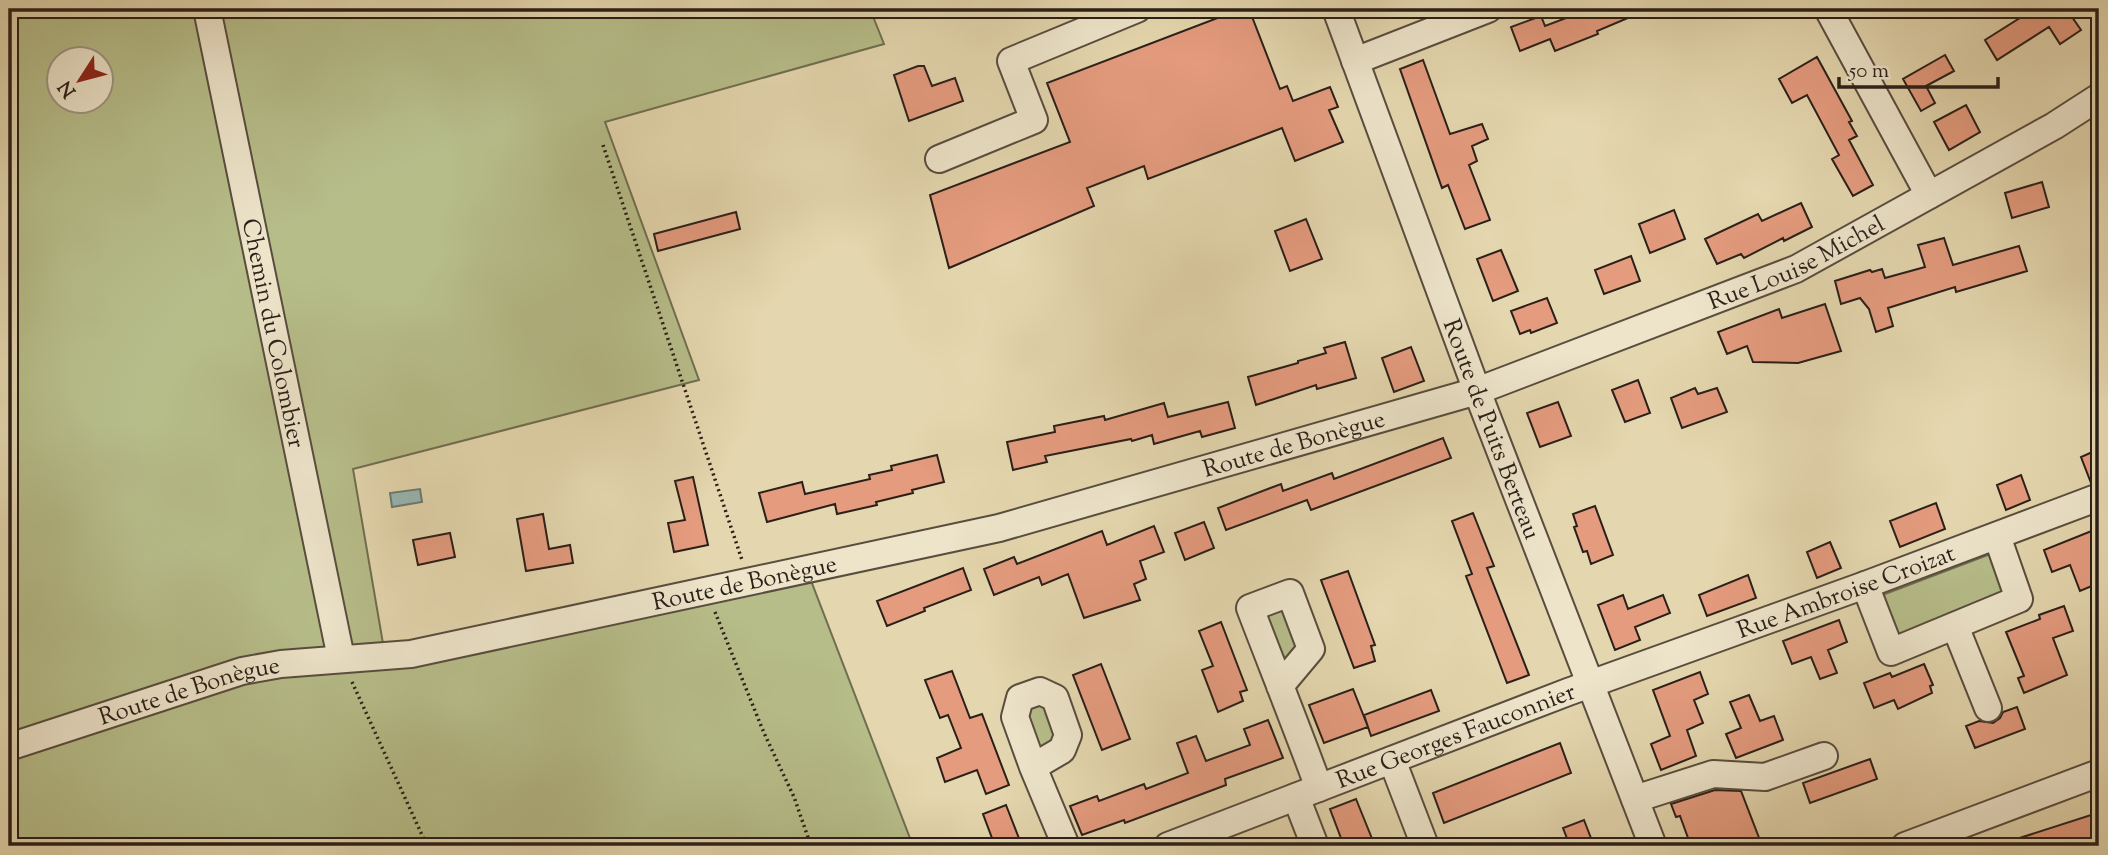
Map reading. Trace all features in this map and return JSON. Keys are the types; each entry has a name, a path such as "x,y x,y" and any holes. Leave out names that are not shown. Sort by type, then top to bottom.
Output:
{"street":[{"name":"Chemin du Colombier","path":"207,9 341,658"},
{"path":"939,159 1034,120 1011,61 1138,9"},
{"name":"Route de Puits Berteau","path":"1336,9 1477,391 1653,846"},
{"path":"1355,61 1488,9"},
{"path":"1835,20 1930,195"},
{"name":"Rue Louise Michel","path":"1477,391 1796,269 2054,126 2099,97"},
{"name":"Route de Bonègue","path":"9,747 242,671 281,664 411,654 999,528 1477,391"},
{"name":"Rue Ambroise Croizat","path":"1591,684 2099,497"},
{"path":"1865,585 1891,652 2019,599 1997,536"},
{"path":"1955,626 1987,708"},
{"name":"Rue Georges Fauconnier","path":"1168,846 1591,684"},
{"name":"Rue Georges Fauconnier","path":"1280,686 1307,793"},
{"path":"1634,799 1713,774 1765,776 1824,756"},
{"path":"1392,760 1425,846"},
{"path":"1033,766 1066,846"},
{"path":"1905,846 2099,773"},
{"path":"1307,793 1315,846"}],"path":[{"path":"603,145 749,582"},
{"path":"707,591 764,733 794,797 811,846"},
{"path":"341,658 427,846"}],"green space":[{"path":"9,9 870,9 884,44 605,122 699,380 353,469 386,661 808,573 913,846 9,846"},
{"path":"1993,553 2010,596 1895,644 1877,597"},
{"path":"1285,610 1300,645 1288,660 1277,657 1264,620 1270,612"},
{"path":"1045,702 1060,736 1048,750 1037,746 1025,717 1027,708"}],"water":[{"path":"420,489 422,502 392,507 390,493"}],"building":[{"path":"1241,9 1249,9 1280,89 1287,86 1293,101 1330,87 1338,107 1329,110 1343,142 1295,161 1282,128 1148,179 1144,166 1087,188 1094,206 949,268 930,195 1070,142 1047,83"},
{"path":"1590,9 1649,9 1555,51 1550,39 1520,51 1511,27 1541,16 1545,26"},
{"path":"2034,9 2079,9 2070,14 2081,30 2060,44 2049,27 1997,60 1985,40"},
{"path":"1945,55 1954,71 1926,86 1935,103 1921,111 1903,79"},
{"path":"1817,57 1852,121 1849,122 1857,136 1849,140 1873,185 1853,196 1832,159 1839,155 1807,95 1792,103 1779,79"},
{"path":"1423,60 1450,134 1482,124 1488,139 1472,146 1477,161 1469,165 1490,220 1465,229 1448,185 1442,188 1400,69"},
{"path":"924,66 932,86 955,78 963,101 909,121 894,75"},
{"path":"1966,105 1980,132 1949,150 1934,122"},
{"path":"2042,182 2049,207 2012,218 2005,193"},
{"path":"1801,203 1812,227 1744,258 1741,254 1717,264 1705,239 1758,214 1762,221"},
{"path":"1674,210 1685,239 1650,253 1639,224"},
{"path":"736,212 740,229 658,251 654,234"},
{"path":"1306,219 1322,259 1290,271 1275,231"},
{"path":"1944,238 1953,265 2019,246 2027,271 1956,292 1955,287 1888,308 1893,326 1876,332 1869,309 1860,298 1841,304 1835,281 1870,270 1872,272 1882,269 1885,278 1925,267 1918,245"},
{"path":"1501,250 1518,291 1493,301 1477,259"},
{"path":"1631,256 1640,281 1604,294 1595,270"},
{"path":"1547,298 1557,323 1531,333 1530,330 1520,334 1511,311"},
{"path":"1825,304 1841,351 1798,363 1753,362 1747,346 1727,354 1718,332 1779,309 1782,318"},
{"path":"1345,342 1356,378 1317,389 1316,385 1256,405 1248,377 1326,353 1324,348"},
{"path":"1411,347 1424,381 1394,392 1382,358"},
{"path":"1638,380 1650,413 1625,422 1612,390"},
{"path":"1695,388 1698,394 1717,388 1727,412 1682,428 1671,398"},
{"path":"1228,402 1235,428 1202,437 1200,431 1154,444 1152,435 1045,456 1047,462 1013,470 1007,442 1055,432 1054,426 1104,416 1105,420 1164,403 1168,417"},
{"path":"1558,402 1571,436 1540,447 1527,413"},
{"path":"1443,438 1451,458 1311,510 1307,500 1226,530 1218,508 1281,484 1283,491 1332,473 1334,479"},
{"path":"2099,449 2099,482 2091,483 2081,457"},
{"path":"937,455 944,482 876,502 877,505 837,514 835,504 767,522 759,493 802,482 805,494 870,479 869,475 892,470 891,466"},
{"path":"2021,475 2030,500 2006,510 1997,485"},
{"path":"693,477 708,545 674,552 668,523 685,520 675,481"},
{"path":"1936,503 1945,529 1900,547 1890,521"},
{"path":"1595,506 1613,555 1591,564 1587,551 1583,552 1574,527 1577,526 1573,514"},
{"path":"1473,513 1494,566 1487,568 1529,675 1507,683 1466,576 1472,574 1452,521"},
{"path":"543,514 549,549 570,545 573,563 526,571 517,519"},
{"path":"1204,522 1214,548 1185,560 1175,533"},
{"path":"1154,526 1164,552 1140,561 1146,579 1134,584 1140,600 1084,618 1068,574 1042,585 1039,577 994,595 984,569 1014,557 1017,564 1102,531 1107,545"},
{"path":"2099,528 2099,583 2080,591 2070,565 2052,572 2044,550"},
{"path":"450,533 455,557 418,565 413,540"},
{"path":"1830,542 1841,568 1817,578 1807,552"},
{"path":"963,568 971,590 887,626 877,601"},
{"path":"1348,571 1375,645 1371,646 1375,661 1354,668 1321,580"},
{"path":"1748,575 1756,598 1707,616 1699,595"},
{"path":"1623,595 1628,609 1663,595 1670,613 1635,627 1640,640 1615,650 1598,605"},
{"path":"2064,606 2073,631 2053,638 2067,675 2024,693 2018,678 2024,676 2006,632"},
{"path":"1839,620 1847,642 1828,650 1837,673 1820,679 1811,657 1792,664 1783,641"},
{"path":"1221,622 1247,690 1240,692 1243,701 1218,712 1202,670 1213,666 1199,631"},
{"path":"1101,664 1130,739 1102,750 1073,675"},
{"path":"1924,664 1933,685 1930,686 1932,693 1898,709 1894,700 1874,708 1864,683 1890,673 1892,677"},
{"path":"952,671 970,718 982,714 1009,785 986,794 977,770 945,782 937,758 961,748 948,715 940,718 925,680"},
{"path":"1700,672 1708,694 1694,700 1703,723 1687,730 1696,756 1661,770 1651,744 1670,736 1653,690"},
{"path":"1353,689 1368,727 1324,743 1309,705"},
{"path":"1431,690 1439,711 1371,736 1364,715"},
{"path":"1749,695 1760,721 1774,716 1783,740 1736,758 1726,734 1741,728 1730,702"},
{"path":"2017,707 2025,729 1975,748 1966,726 1979,721 1993,723 2003,712"},
{"path":"1268,720 1283,758 1225,779 1226,785 1125,823 1124,820 1082,835 1070,806 1097,796 1099,801 1144,784 1146,789 1188,773 1177,743 1196,736 1206,761 1250,745 1244,729"},
{"path":"1560,743 1571,773 1444,823 1433,793"},
{"path":"1870,759 1877,779 1810,803 1803,783"},
{"path":"1715,790 1741,791 1761,843 1752,846 1691,846 1680,816 1676,817 1671,804"},
{"path":"1356,799 1375,846 1344,846 1330,809"},
{"path":"1006,805 1020,841 1006,846 995,846 983,814"},
{"path":"2091,815 2099,846 2004,846 2004,843"},
{"path":"1584,820 1594,846 1570,846 1563,828"}]}
